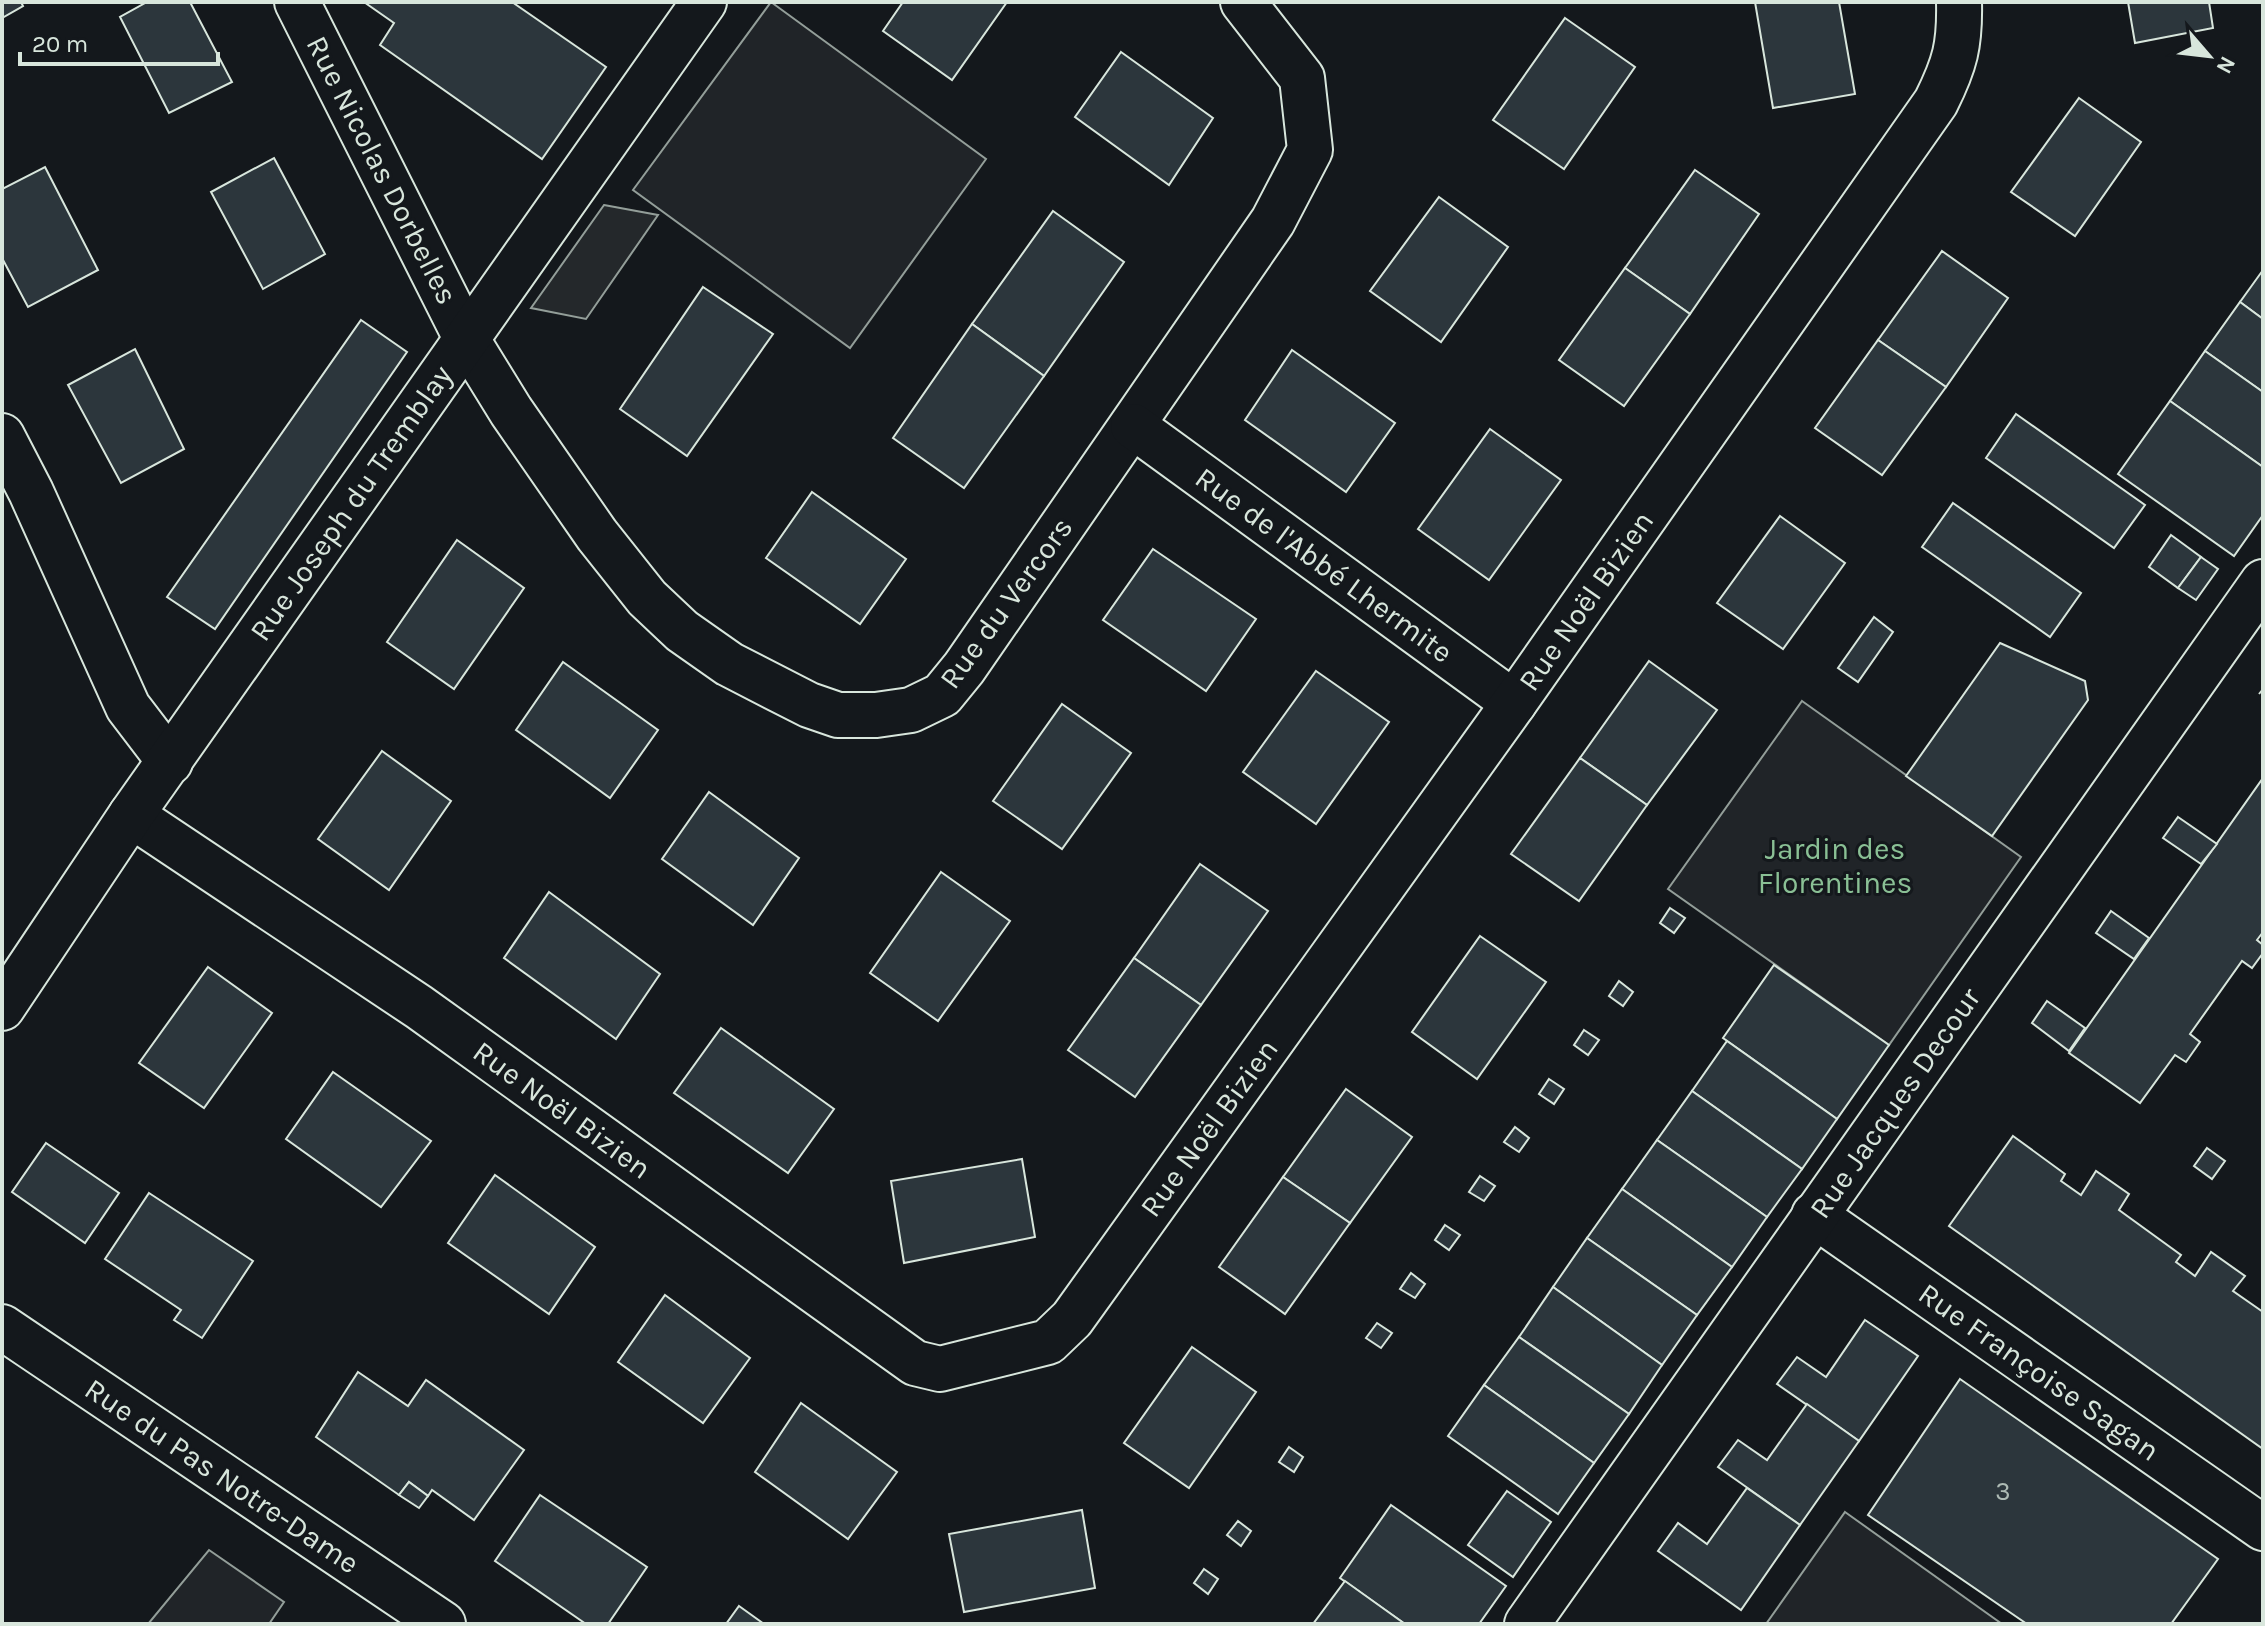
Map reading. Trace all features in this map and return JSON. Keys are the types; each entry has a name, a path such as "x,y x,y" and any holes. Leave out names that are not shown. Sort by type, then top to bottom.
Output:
{"street":[{"name":"Rue Nicolas Dorbelles","path":"297,2 466,338"},
{"name":"Rue Joseph du Tremblay","path":"2,1008 131,815 704,2"},
{"name":"Rue du Vercors","path":"466,338 519,423 597,535 647,598 682,631 729,664 809,705 838,715 876,715 911,710 942,695 964,668 1273,221 1310,150 1302,78 1243,2"},
{"name":"Rue Noël Bizien","path":"131,815 419,1007 888,1347 915,1363 940,1369 1048,1342 1072,1319 1514,703 1936,102 1954,66 1960,40 1959,2"},
{"name":"Rue de l'Abbé Lhermite","path":"1133,426 1514,703"},
{"path":"2,436 31,492 128,707 170,762"},
{"name":"Rue Jacques Decour","path":"1527,1624 2263,582"},
{"name":"Rue Françoise Sagan","path":"1814,1215 2263,1528"},
{"name":"Rue du Pas Notre-Dame","path":"2,1327 443,1624"}],"green space":[{"path":"771,2 986,159 850,348 633,190"},
{"name":"Jardin des Florentines","path":"1802,701 2021,857 1889,1045 1668,889"},
{"path":"1845,1512 2002,1624 1766,1624"},
{"path":"209,1550 284,1602 269,1624 148,1624"}],"shaded area":[{"path":"604,205 658,215 586,319 531,308"}],"building":[{"path":"2,2 21,2 23,6 2,18"},
{"path":"147,2 190,2 232,82 169,113 120,17"},
{"path":"364,2 512,2 606,67 542,159 380,45 394,23"},
{"path":"903,2 1007,2 952,80 883,31"},
{"path":"1755,2 1839,2 1855,94 1773,108"},
{"path":"2128,2 2209,2 2213,28 2135,43"},
{"path":"1565,18 1635,67 1564,169 1493,120"},
{"path":"1121,52 1213,118 1169,185 1075,117"},
{"path":"2079,98 2141,142 2075,236 2011,192"},
{"path":"274,158 325,254 263,289 211,192"},
{"path":"45,167 98,270 28,307 2,258 2,189"},
{"path":"1695,170 1759,214 1690,314 1625,268"},
{"path":"1439,197 1508,247 1441,342 1370,291"},
{"path":"1053,211 1124,262 1044,376 972,324"},
{"path":"1942,251 2008,298 1946,387 1878,340"},
{"path":"1625,268 1690,314 1624,406 1559,360"},
{"path":"2263,270 2263,319 2240,302"},
{"path":"703,287 773,334 687,456 620,409"},
{"path":"2240,302 2263,319 2263,392 2205,351"},
{"path":"361,320 407,352 215,629 167,597"},
{"path":"972,324 1044,376 964,488 893,438"},
{"path":"1878,340 1946,387 1882,475 1815,428"},
{"path":"135,349 184,449 121,483 68,385"},
{"path":"1292,350 1395,423 1346,492 1245,420"},
{"path":"2205,351 2263,392 2263,467 2170,401"},
{"path":"2170,401 2263,467 2263,515 2234,556 2118,474"},
{"path":"2016,414 2145,505 2114,548 1986,458"},
{"path":"1490,429 1561,480 1489,580 1418,529"},
{"path":"812,492 906,559 860,624 766,558"},
{"path":"1953,503 2081,593 2050,637 1922,547"},
{"path":"1780,516 1845,563 1783,649 1717,603"},
{"path":"2171,535 2201,557 2178,588 2149,567"},
{"path":"457,540 524,588 454,689 387,642"},
{"path":"1153,549 1256,619 1206,691 1103,620"},
{"path":"2201,557 2218,569 2196,600 2178,588"},
{"path":"1874,617 1893,632 1858,682 1838,668"},
{"path":"2000,643 2085,681 2088,700 1992,836 1906,776"},
{"path":"1649,661 1717,710 1647,805 1580,758"},
{"path":"563,662 658,730 610,798 516,730"},
{"path":"1316,671 1389,722 1316,824 1243,772"},
{"path":"1062,704 1131,753 1062,849 993,801"},
{"path":"382,751 451,801 389,890 318,839"},
{"path":"1580,758 1647,805 1579,901 1511,854"},
{"path":"2263,778 2263,932 2257,940 2263,945 2263,953 2252,968 2242,961 2190,1034 2200,1042 2186,1062 2175,1055 2140,1103 2069,1053"},
{"path":"709,792 799,858 753,925 662,859"},
{"path":"2178,817 2217,844 2201,864 2163,838"},
{"path":"1200,864 1268,911 1201,1005 1134,958"},
{"path":"941,872 1010,921 938,1021 870,973"},
{"path":"549,892 660,974 616,1039 504,958"},
{"path":"1670,908 1685,918 1674,933 1660,923"},
{"path":"2111,911 2149,938 2134,959 2096,933"},
{"path":"1480,936 1546,982 1477,1079 1412,1032"},
{"path":"1134,958 1201,1005 1135,1097 1068,1050"},
{"path":"1774,965 1889,1045 1837,1119 1723,1038"},
{"path":"208,967 272,1013 204,1108 139,1063"},
{"path":"1619,981 1633,992 1623,1006 1609,996"},
{"path":"2047,1001 2085,1028 2069,1051 2032,1023"},
{"path":"721,1028 834,1109 788,1173 674,1093"},
{"path":"1584,1030 1599,1040 1588,1055 1574,1045"},
{"path":"1727,1041 1837,1119 1802,1169 1692,1091"},
{"path":"333,1072 431,1141 381,1207 286,1139"},
{"path":"1549,1079 1564,1089 1554,1104 1539,1094"},
{"path":"1346,1089 1412,1137 1350,1223 1283,1177"},
{"path":"1692,1091 1802,1169 1767,1217 1657,1140"},
{"path":"1515,1127 1529,1138 1519,1152 1504,1142"},
{"path":"2013,1136 2065,1174 2061,1181 2081,1195 2096,1171 2129,1194 2119,1210 2181,1255 2176,1262 2195,1276 2211,1252 2245,1276 2233,1291 2263,1312 2263,1449 1949,1226"},
{"path":"1657,1140 1767,1217 1732,1267 1622,1189"},
{"path":"46,1143 119,1193 85,1243 12,1192"},
{"path":"2207,1148 2225,1161 2212,1179 2194,1166"},
{"path":"1022,1159 1035,1237 904,1263 891,1181"},
{"path":"495,1175 595,1247 549,1314 448,1243"},
{"path":"1480,1176 1495,1186 1484,1201 1469,1192"},
{"path":"1283,1177 1350,1223 1285,1314 1219,1267"},
{"path":"1622,1189 1732,1267 1697,1315 1587,1238"},
{"path":"149,1193 253,1261 202,1338 174,1320 181,1310 105,1259"},
{"path":"1445,1225 1460,1235 1449,1250 1435,1240"},
{"path":"1587,1238 1697,1315 1662,1365 1553,1287"},
{"path":"1411,1273 1425,1284 1415,1298 1400,1289"},
{"path":"1553,1287 1662,1365 1629,1414 1519,1337"},
{"path":"665,1295 750,1358 703,1423 618,1362"},
{"path":"1865,1320 1918,1356 1859,1441 1777,1384 1797,1357 1826,1377"},
{"path":"1377,1323 1392,1333 1381,1348 1366,1338"},
{"path":"1519,1337 1629,1414 1594,1463 1484,1385"},
{"path":"1192,1347 1256,1392 1189,1488 1124,1443"},
{"path":"358,1372 408,1406 426,1380 524,1450 474,1520 432,1490 428,1496 409,1482 399,1495 316,1437"},
{"path":"1960,1379 2218,1559 2171,1624 2027,1624 1868,1515"},
{"path":"1484,1385 1594,1463 1558,1514 1448,1436"},
{"path":"801,1403 897,1472 848,1539 755,1472"},
{"path":"1807,1404 1859,1441 1800,1525 1718,1467 1738,1440 1767,1460"},
{"path":"1289,1447 1303,1457 1294,1472 1279,1462"},
{"path":"409,1482 428,1496 419,1508 399,1495"},
{"path":"1747,1488 1800,1525 1741,1610 1658,1551 1678,1523 1707,1544"},
{"path":"1507,1491 1551,1522 1513,1577 1468,1545"},
{"path":"540,1495 647,1567 608,1624 586,1624 495,1561"},
{"path":"1391,1505 1506,1586 1479,1624 1405,1624 1340,1578"},
{"path":"1082,1510 1095,1588 964,1612 949,1534"},
{"path":"1238,1521 1251,1531 1241,1546 1227,1535"},
{"path":"1204,1569 1218,1579 1208,1594 1194,1583"},
{"path":"1345,1581 1405,1624 1313,1624"},
{"path":"739,1606 764,1624 726,1624"}],"fence":[{"path":"2259,694 2263,689"}]}
